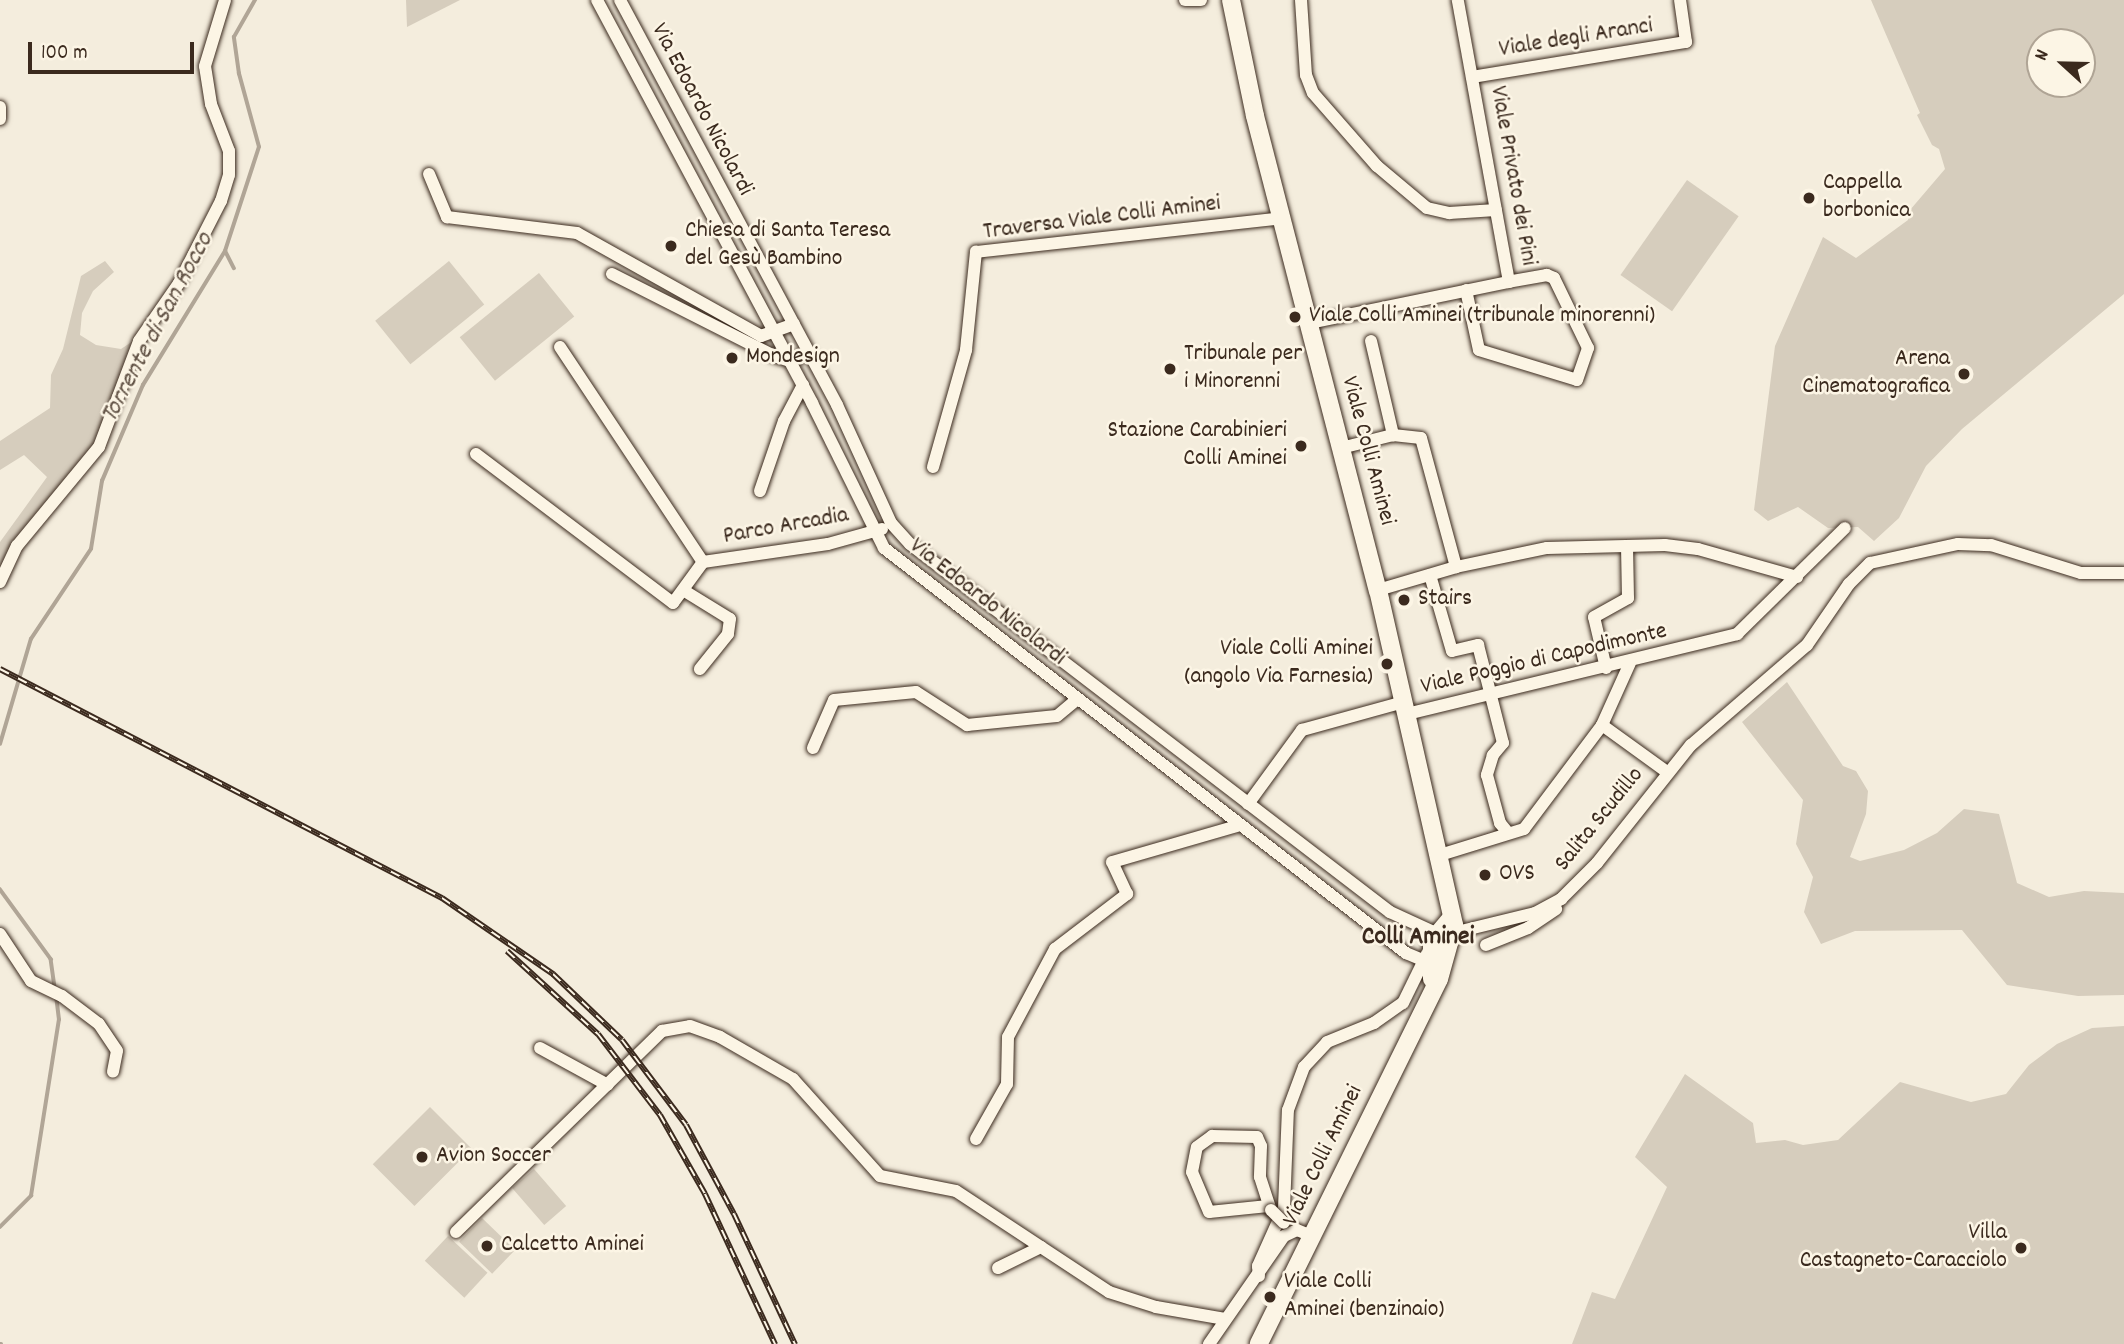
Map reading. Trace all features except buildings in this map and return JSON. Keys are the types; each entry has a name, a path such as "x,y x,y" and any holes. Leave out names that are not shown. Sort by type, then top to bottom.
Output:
{"main road":[{"name":"Viale Colli Aminei","path":"1231,0 1282,218 1378,590 1453,914 1438,949 1432,989 1259,1344"}],"street":[{"path":"0,582 17,546 99,447 139,341 178,283 221,201 229,175 229,151 211,104 205,66 225,0"},
{"name":"Via Edoardo Nicolardi","path":"597,0 803,385 876,532 898,563 1406,953 1438,949"},
{"name":"Via Edoardo Nicolardi","path":"620,0 794,324 891,523 910,544 1438,949"},
{"path":"1185,0 1201,0"},
{"path":"1301,0 1306,75 1313,93 1377,166 1427,208 1449,213 1496,210"},
{"name":"Viale Privato dei Pini","path":"1309,323 1509,282 1458,0"},
{"name":"Viale degli Aranci","path":"1472,77 1686,42 1679,0"},
{"path":"0,107 0,119"},
{"path":"429,174 447,217 577,233 761,336 794,324"},
{"name":"Traversa Viale Colli Aminei","path":"933,467 966,350 976,252 1282,218"},
{"path":"612,274 790,361 809,353"},
{"path":"1466,290 1479,350 1577,380 1588,348 1554,278 1547,275 1509,282"},
{"path":"1371,341 1392,435"},
{"path":"476,454 673,603 703,562 560,346"},
{"path":"760,491 784,421 803,385"},
{"path":"1341,448 1392,435 1421,438 1456,567"},
{"path":"876,532 891,523"},
{"path":"1777,571 1784,591 1845,528"},
{"name":"Parco Arcadia","path":"703,562 876,532"},
{"name":"Salita Scudillo","path":"1438,949 1461,931 1535,913 1561,899 1597,863 1667,772 1807,645 1849,584 1870,563 1958,544 1991,545 2081,573 2124,573"},
{"path":"1606,668 1594,617 1628,597 1628,547"},
{"path":"1378,590 1456,567 1547,548 1698,549 1797,577"},
{"path":"1430,575 1451,651 1478,645 1503,743 1488,764 1487,775 1500,823 1508,833"},
{"path":"683,590 730,619 728,634 700,669"},
{"name":"Viale Poggio di Capodimonte","path":"1248,804 1302,730 1406,708 1492,695 1630,663 1737,634 1784,591"},
{"path":"1440,855 1524,829 1534,819 1602,726 1630,663"},
{"path":"813,748 834,700 916,692 967,725 1057,716 1077,699"},
{"path":"1602,726 1667,772"},
{"path":"976,1139 1007,1084 1009,1037 1055,948 1127,894 1112,862 1240,825"},
{"path":"1486,946 1528,928 1556,909 1561,899"},
{"path":"0,934 31,981 62,996 99,1024 117,1051 114,1072"},
{"path":"1259,1276 1258,1266 1284,1208 1288,1110 1304,1067 1327,1042 1374,1023 1403,1003 1438,949"},
{"path":"456,1231 662,1031 680,1026 702,1029 793,1079 880,1176 947,1186 1110,1292 1156,1307 1213,1314 1225,1319"},
{"path":"540,1048 608,1085"},
{"path":"1270,1208 1209,1212 1192,1172 1197,1147 1212,1136 1257,1137 1270,1208 1288,1227 1312,1236"},
{"path":"1209,1344 1259,1276 1288,1227"},
{"path":"998,1268 1041,1247"}],"shaded area":[{"path":"406,0 460,0 407,27"},
{"path":"1871,0 2124,0 2124,294 1962,429 1926,466 1899,518 1874,541 1858,527 1828,528 1798,507 1768,521 1754,510 1775,346 1823,237 1856,258 1908,220 1910,210 1945,169 1939,149 1932,145 1917,115 1920,113"},
{"path":"1687,180 1739,216 1672,311 1620,275"},
{"path":"105,261 114,272 93,291 82,313 80,335 96,345 121,349 136,339 97,439 0,569 0,542 47,477 24,455 0,470 0,441 50,408 51,375 63,349 81,276"},
{"path":"449,261 484,305 410,364 375,321"},
{"path":"539,273 574,317 495,381 460,337"},
{"path":"1787,682 1843,766 1856,771 1868,791 1866,814 1850,857 1860,861 1904,850 1937,833 1964,809 1999,814 2017,883 2049,897 2084,891 2124,893 2124,995 2078,996 2007,985 1962,930 1855,931 1821,944 1804,912 1813,877 1796,844 1803,800 1742,722"},
{"path":"2124,1026 2124,1344 1572,1344 1592,1292 1615,1299 1667,1187 1635,1157 1685,1074 1753,1123 1756,1143 1785,1140 1803,1145 1838,1140 1900,1082 1971,1102 2006,1094 2029,1065 2057,1044 2092,1028"},
{"name":"Avion Soccer","path":"430,1107 472,1149 414,1206 373,1164"},
{"path":"534,1169 566,1206 544,1225 512,1188"},
{"name":"Calcetto Aminei","path":"482,1218 515,1250 492,1274 459,1242"},
{"path":"448,1236 487,1273 464,1298 425,1261"}],"waterway":[{"name":"Torrente di San Rocco","path":"0,744 31,639 91,549 102,481 143,385 225,251 259,147 239,74 234,37 255,0"},
{"path":"226,252 234,268"},
{"name":"Torrente di San Rocco","path":"0,889 51,959 55,989"},
{"name":"Torrente di San Rocco","path":"0,1227 31,1196 59,1020 56,996"}],"railway":[{"path":"0,669 442,898 553,974 622,1040 686,1125 734,1214 795,1344"},
{"path":"507,951 598,1034 660,1115 705,1194 775,1344"}],"place":[{"name":"Cappella borbonica","path":"1809,198"},
{"name":"Chiesa di Santa Teresa del Gesù Bambino","path":"671,246"},
{"name":"Viale Colli Aminei (tribunale minorenni)","path":"1295,317"},
{"name":"Mondesign","path":"732,358"},
{"name":"Tribunale per i Minorenni","path":"1170,369"},
{"name":"Arena Cinematografica","path":"1964,374"},
{"name":"Stazione Carabinieri Colli Aminei","path":"1301,446"},
{"name":"Stairs","path":"1404,600"},
{"name":"Viale Colli Aminei (angolo Via Farnesia)","path":"1387,664"},
{"name":"OVS","path":"1485,875"},
{"name":"Avion Soccer","path":"422,1157"},
{"name":"Calcetto Aminei","path":"487,1246"},
{"name":"Villa Castagneto-Caracciolo","path":"2021,1248"},
{"name":"Viale Colli Aminei (benzinaio)","path":"1270,1297"}],"district":[{"name":"Colli Aminei","path":"1418,938"}]}
